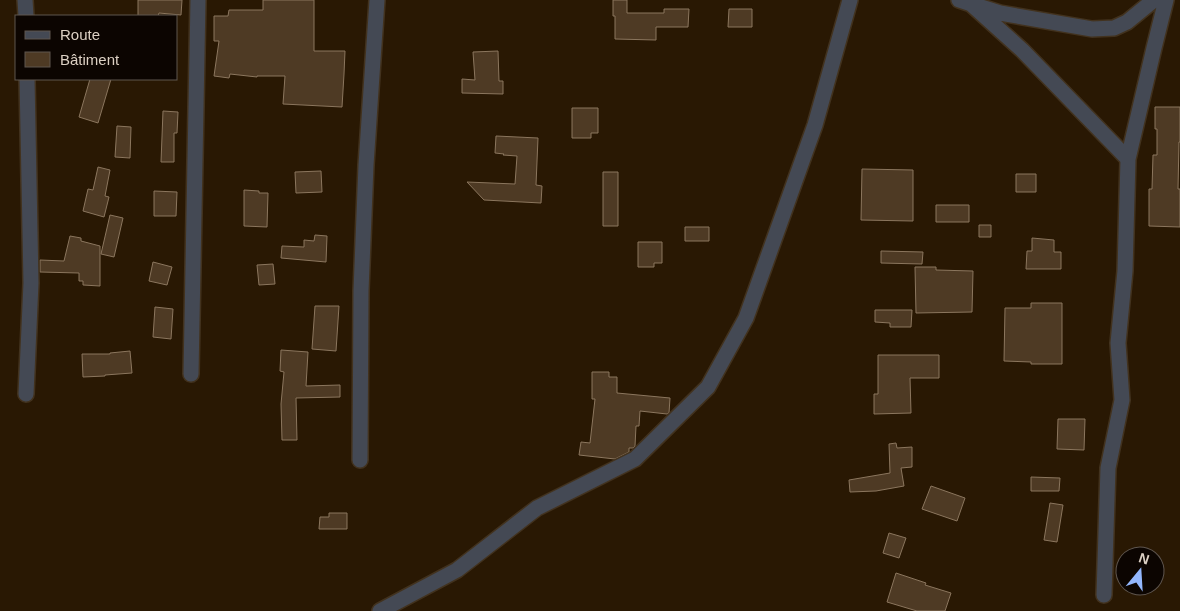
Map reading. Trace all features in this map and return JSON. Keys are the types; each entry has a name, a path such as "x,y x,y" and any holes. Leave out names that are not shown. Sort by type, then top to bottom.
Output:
{"street":[{"path":"25,0 26,15"},
{"path":"191,374 198,0"},
{"path":"360,460 361,291 365,184 377,0"},
{"path":"380,611 457,570 537,508 635,459 708,387 750,309 815,125 850,0"},
{"path":"965,2 1000,13 1092,29 1114,28 1127,22 1154,0"},
{"path":"1104,595 1108,468 1122,400 1118,343 1124,271 1128,159 1166,0"},
{"path":"965,2 1022,50 1128,159"},
{"path":"26,394 31,283 27,80"}],"building":[{"path":"138,0 182,0 181,15 159,13 158,15 138,15"},
{"path":"263,0 314,0 314,51 345,51 342,107 283,104 285,76 257,77 230,74 229,78 214,76 219,41 214,41 214,16 228,16 229,10 263,10"},
{"path":"613,0 627,0 627,13 664,13 664,9 689,9 688,27 656,27 656,40 615,39"},
{"path":"729,9 752,9 752,27 728,27"},
{"path":"498,51 499,81 503,81 503,94 462,93 462,79 475,80 473,52"},
{"path":"90,80 111,80 98,123 79,117"},
{"path":"1155,107 1180,107 1178,189 1180,189 1180,227 1149,226 1149,189 1152,189 1153,155 1157,155"},
{"path":"572,108 598,108 598,133 591,133 591,138 572,138"},
{"path":"163,111 178,112 177,133 174,133 174,162 161,162"},
{"path":"117,126 131,127 130,158 115,157"},
{"path":"496,136 538,138 536,185 542,186 541,203 484,200 467,182 515,184 517,156 495,153"},
{"path":"98,167 110,170 105,196 109,197 104,217 83,211 88,189 93,190"},
{"path":"862,169 913,170 913,221 861,220"},
{"path":"321,171 322,192 296,193 295,172"},
{"path":"603,172 618,172 618,226 603,226"},
{"path":"1016,174 1036,174 1036,192 1016,192"},
{"path":"244,190 268,193 267,227 244,226"},
{"path":"154,191 177,192 176,216 154,216"},
{"path":"936,205 969,205 969,222 936,222"},
{"path":"110,215 123,218 114,257 101,254"},
{"path":"979,225 991,225 991,237 979,237"},
{"path":"685,227 709,227 709,241 685,241"},
{"path":"315,235 327,236 326,262 281,258 282,246 304,247 304,240 314,241"},
{"path":"70,236 81,238 81,241 100,246 100,286 83,285 83,281 79,281 79,273 40,272 40,260 64,261"},
{"path":"1032,238 1054,240 1054,252 1061,252 1061,269 1026,269 1027,251 1032,251"},
{"path":"638,242 662,242 662,263 654,263 654,267 638,267"},
{"path":"881,251 923,252 922,264 881,263"},
{"path":"153,262 172,267 167,285 149,281"},
{"path":"273,264 275,284 259,285 257,265"},
{"path":"915,267 936,267 936,270 973,271 972,312 916,313"},
{"path":"1031,303 1062,303 1062,364 1031,364 1031,362 1004,361 1005,308 1031,308"},
{"path":"315,306 339,306 336,351 312,349"},
{"path":"155,307 173,309 171,339 153,337"},
{"path":"875,310 912,310 911,327 890,327 890,323 875,322"},
{"path":"281,350 308,352 306,386 340,385 340,397 296,398 297,440 282,440 281,404 284,372 280,371"},
{"path":"130,351 132,373 83,377 82,354 110,354"},
{"path":"878,355 939,355 939,378 910,378 911,413 874,414 874,394 878,394"},
{"path":"592,372 609,372 609,377 617,377 617,393 670,398 669,413 667,414 640,411 639,426 636,426 635,446 629,448 629,452 615,459 579,455 581,442 590,443 595,399 592,399"},
{"path":"1058,419 1085,419 1084,450 1057,449"},
{"path":"896,443 897,448 912,447 912,467 901,468 904,486 876,491 850,492 849,480 890,473 889,444"},
{"path":"1031,477 1060,478 1059,491 1031,491"},
{"path":"931,486 965,498 957,521 922,509"},
{"path":"1050,503 1063,505 1057,542 1044,540"},
{"path":"329,513 347,513 347,529 319,529 320,517 329,517"},
{"path":"889,533 906,538 899,558 883,553"},
{"path":"896,573 951,593 945,611 917,611 887,602"}]}
